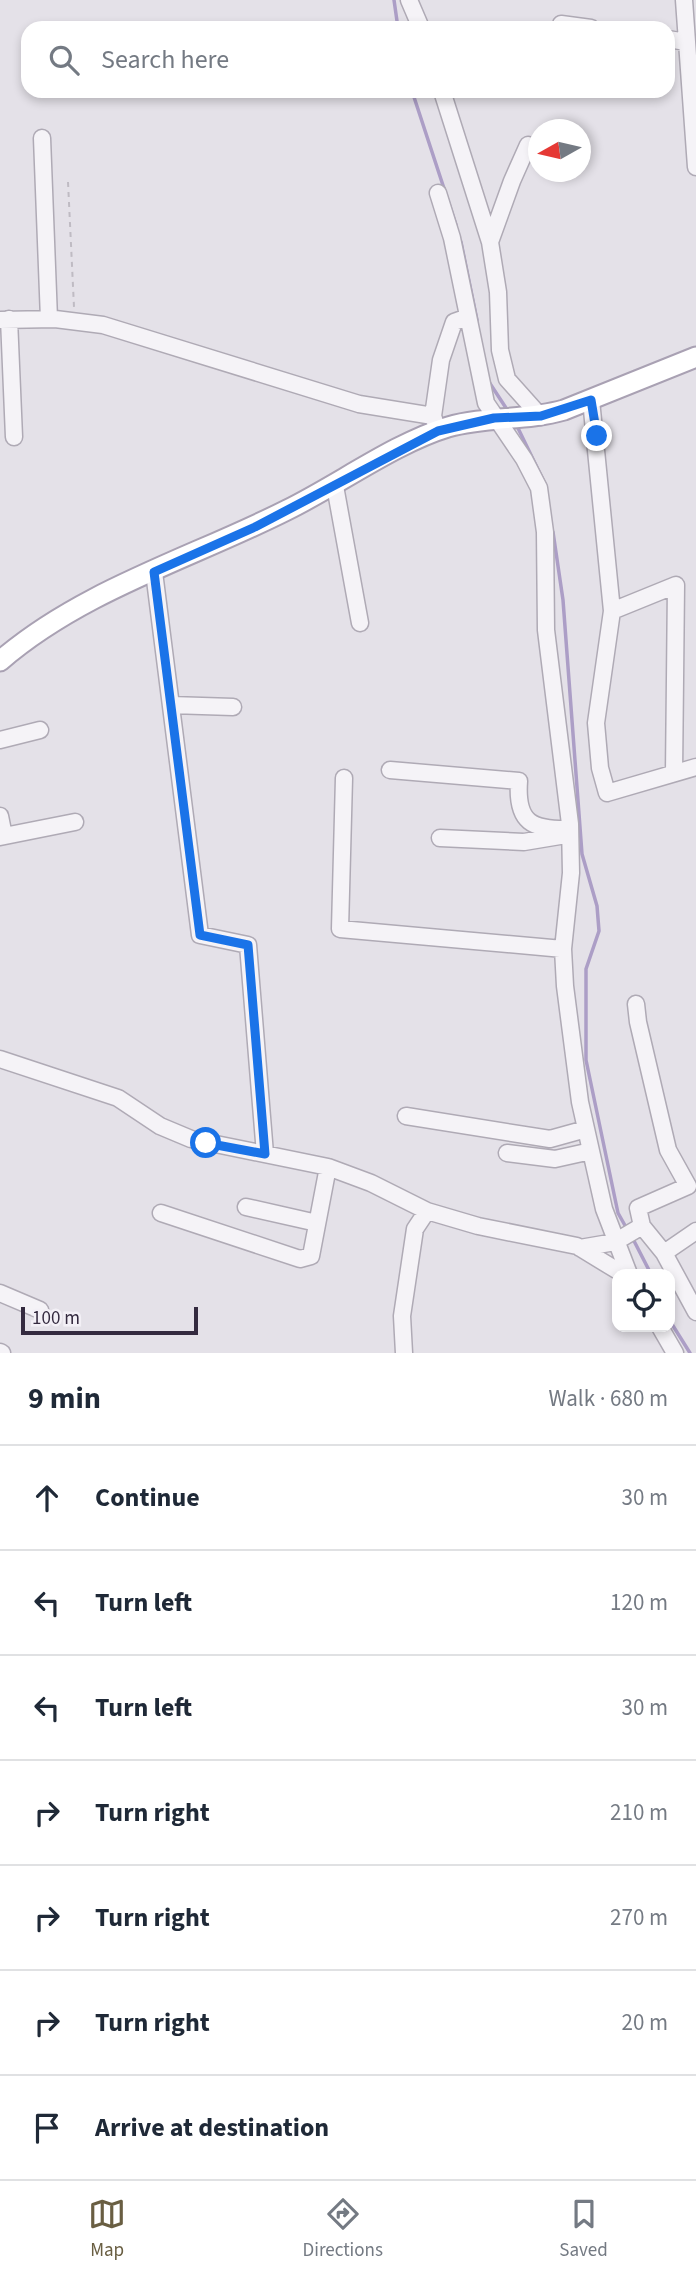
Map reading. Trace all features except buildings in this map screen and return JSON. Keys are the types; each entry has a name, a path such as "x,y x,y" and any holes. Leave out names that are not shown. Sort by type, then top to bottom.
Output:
{"main road":[{"path":"0,661 87,602 335,486 436,424 541,416 591,400 696,357"}],"street":[{"path":"409,0 418,21"},
{"path":"684,0 686,42 692,71 696,167"},
{"path":"675,40 686,42"},
{"path":"444,98 490,242 504,368 514,389 541,416"},
{"path":"42,138 49,319"},
{"path":"490,242 528,145"},
{"path":"438,193 452,238 486,403 524,458 539,488 545,532 546,630 570,832 571,873 563,949 565,986 586,1129 628,1269"},
{"path":"14,437 4,319 75,321 117,329 359,404 436,424 446,348 454,322 468,317"},
{"path":"591,400 612,611 596,723 600,768 607,793 696,767"},
{"path":"335,486 360,623"},
{"path":"154,572 200,935 248,945 265,1154"},
{"path":"612,611 676,585 674,773"},
{"path":"171,705 233,707"},
{"path":"0,740 40,730"},
{"path":"390,770 519,781 518,798 533,826 543,830 570,832"},
{"path":"344,778 338,922 340,929 563,949"},
{"path":"0,816 2,836 75,822"},
{"path":"440,838 524,842 570,832"},
{"path":"636,1004 638,1023 668,1150 678,1163 688,1186 638,1209 640,1228 664,1254 696,1312"},
{"path":"0,1059 118,1098 160,1126 191,1139 328,1167 371,1183 427,1211 478,1226 580,1248 615,1269"},
{"path":"406,1116 550,1139 586,1129"},
{"path":"507,1153 555,1158 591,1151"},
{"path":"161,1213 300,1259 311,1256 328,1167"},
{"path":"246,1207 317,1223"},
{"path":"404,1353 402,1316 415,1229 427,1211"},
{"path":"580,1248 619,1240 640,1228"},
{"path":"664,1254 696,1231"},
{"path":"0,1293 40,1310"},
{"path":"663,1332 675,1353"}],"path":[{"path":"68,182 75,321"}],"waterway":[{"path":"394,0 397,21"},
{"path":"414,98 456,225"},
{"path":"461,242 477,320"},
{"path":"489,382 508,411"},
{"path":"516,424 546,486"},
{"path":"553,532 563,600 582,854 597,906 599,931 586,969 586,1060 618,1213 627,1229"},
{"path":"633,1239 648,1269"},
{"path":"675,1329 690,1353"}],"route":[{"path":"206,1143 265,1154 248,945 200,935 154,572 255,527 402,448 451,426 494,418 541,416 564,411 591,400 597,436"}]}
